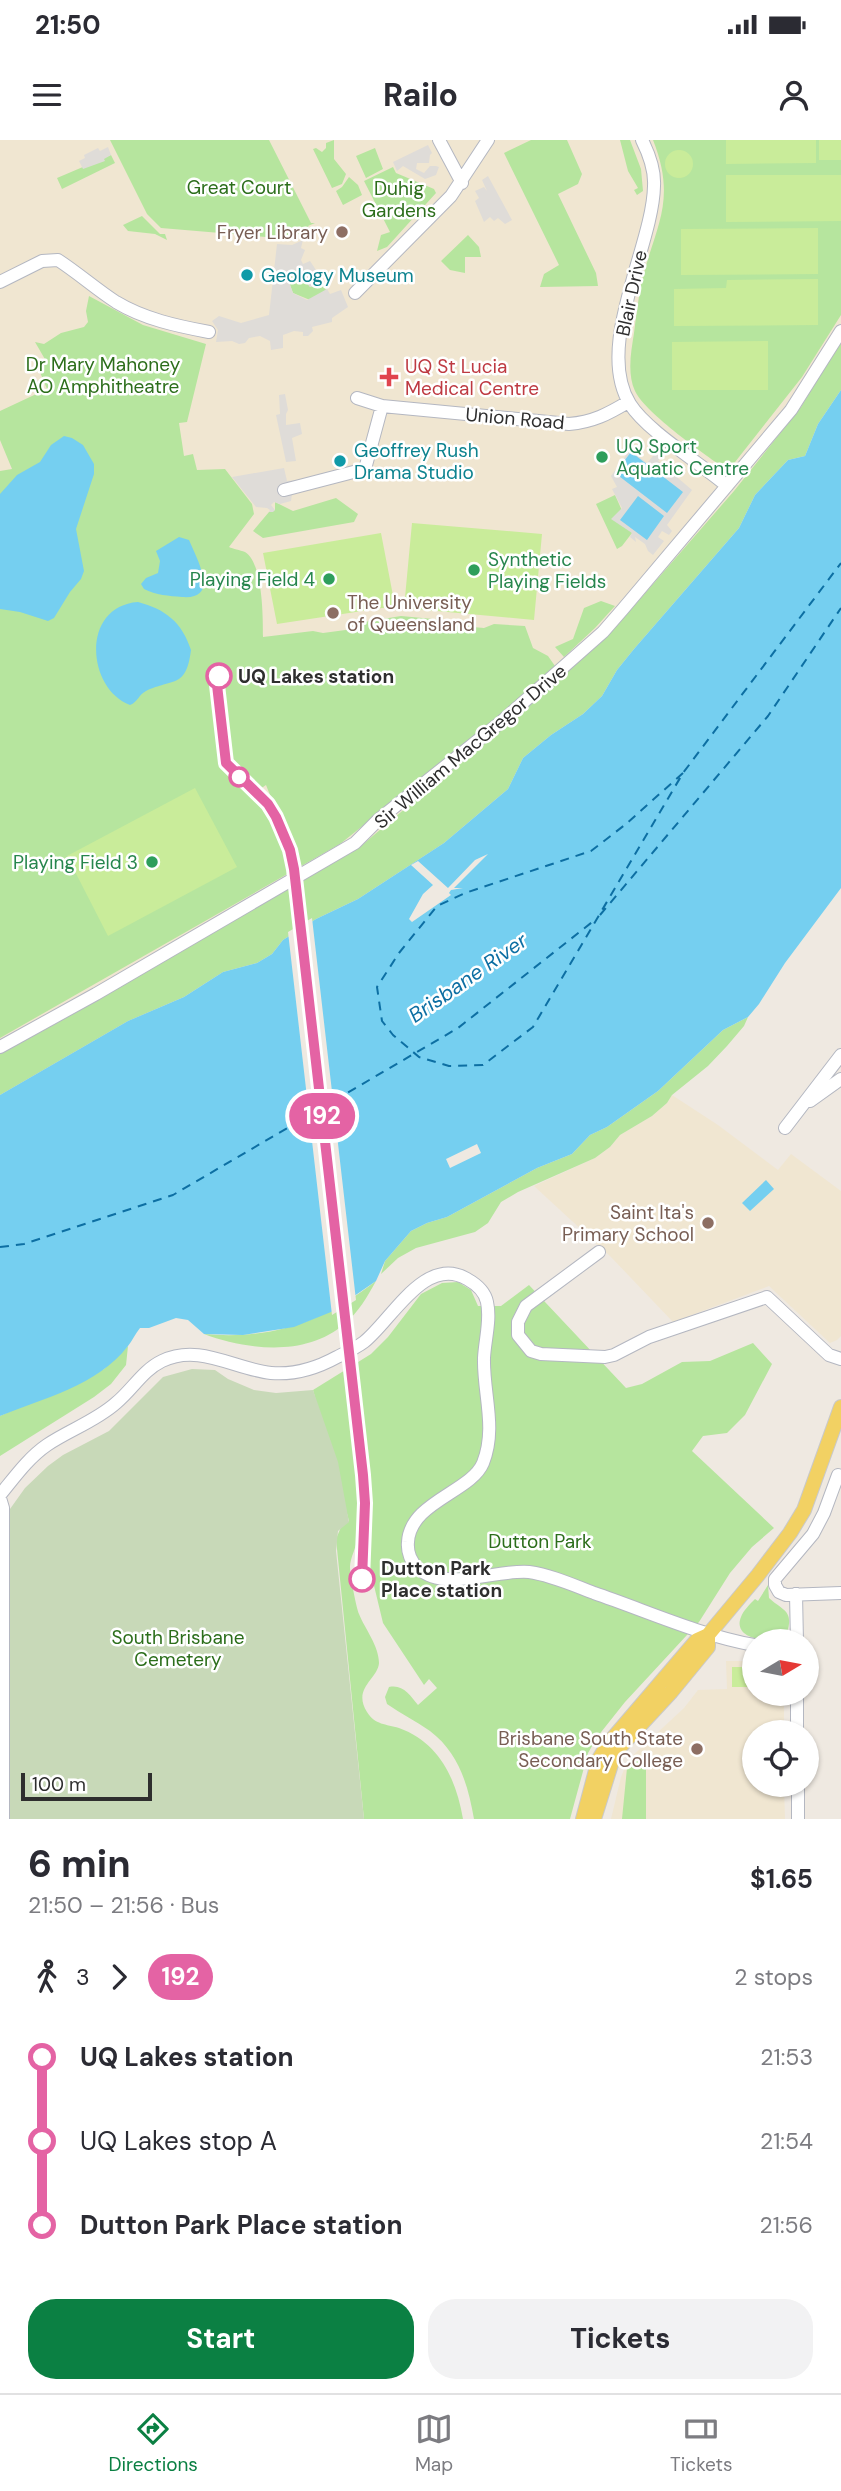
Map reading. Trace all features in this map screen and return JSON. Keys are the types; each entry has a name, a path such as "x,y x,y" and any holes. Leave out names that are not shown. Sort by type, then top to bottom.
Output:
{"main road":[{"path":"583,1819 603,1750 696,1640 708,1634 790,1534 804,1510 841,1407"},
{"path":"594,1819 613,1758 619,1748 708,1647 708,1634"}],"street":[{"path":"439,140 461,183"},
{"path":"355,293 424,226 461,183 488,140"},
{"name":"Blair Drive","path":"628,402 619,360 622,323 653,202 653,169 642,140"},
{"path":"0,282 42,261 58,260 116,302 132,310 157,320 209,332"},
{"name":"Sir William MacGregor Drive","path":"0,1046 96,994 363,836 379,820 499,724 603,632 791,410 841,331"},
{"name":"Union Road","path":"357,398 382,406 569,424 603,417 628,402"},
{"path":"628,402 640,418 727,486"},
{"path":"284,489 365,468 382,406"},
{"path":"785,1128 841,1055"},
{"path":"802,1105 841,1079"},
{"path":"599,1252 526,1306 521,1316 518,1335 531,1351 541,1354 605,1357 614,1355 649,1337 768,1297 829,1355 841,1359"},
{"path":"3,1819 3,1508 0,1497 30,1460 46,1446 115,1405 150,1369 161,1362 175,1356 214,1356 270,1373 289,1374 303,1371 335,1358 364,1341 415,1288 426,1280 443,1274 458,1274 479,1288 487,1303 488,1326 484,1359 491,1429 481,1467 428,1508 414,1523 408,1544 412,1561 419,1569 438,1579 451,1580 512,1572 541,1574 708,1634 742,1642"},
{"path":"838,1475 818,1525 775,1580 775,1585 782,1594 841,1593"},
{"path":"796,1594 797,1629"},
{"path":"798,1797 798,1819"}],"shaded area":[{"name":"The University of Queensland","path":"0,140 841,140 841,390 444,843 411,865 223,972 0,1095"},
{"path":"428,145 432,153 429,163 417,163 416,169 424,173 430,166 436,166 439,167 436,175 425,179 403,166 397,171 393,162"},
{"path":"108,147 111,155 104,159 105,161 83,169 79,161 85,158 84,155 98,148 100,151"},
{"path":"488,176 512,220 505,224 498,218 494,221 490,217 484,222 475,201 479,198 475,191 484,187 487,191 482,180"},
{"path":"303,240 303,264 310,261 324,282 310,287 304,279 300,279 296,270 291,270 289,282 293,293 307,300 327,289 330,294 341,290 348,307 332,318 332,322 312,327 313,331 308,336 294,331 283,335 283,348 271,350 270,341 260,336 239,344 232,341 216,342 218,330 212,321 219,316 241,323 269,315 277,244 292,245"},
{"path":"285,394 288,410 286,425 300,423 302,434 292,438 296,461 286,462 276,415 280,414 279,395"},
{"path":"630,450 647,463 658,450 663,454 658,461 692,490 667,525 672,531 669,535 662,531 658,537 664,541 653,555 645,544 635,537 636,542 630,537 632,533 611,519 622,508 612,489 617,487 611,476"},
{"path":"284,468 287,481 297,480 300,491 292,494 291,501 280,504 274,502 271,505 275,510 273,512 269,512 267,508 256,507 232,477"},
{"name":"Saint Ita's Primary School","path":"672,1095 778,1170 791,1154 841,1191 841,1336 837,1340 830,1343 769,1286 673,1322 610,1256 534,1186 595,1158 620,1135 652,1116"},
{"name":"Brisbane South State Secondary College","path":"726,1661 742,1661 742,1706 784,1706 784,1720 742,1720 742,1797 784,1797 785,1819 611,1819 628,1760 684,1708 698,1690 727,1689"}],"green space":[{"name":"Great Court","path":"110,140 269,140 311,223 315,223 290,239 161,228 147,214"},
{"path":"334,140 334,159 346,174 342,184 332,188 313,149 322,152 326,143"},
{"path":"531,140 567,140 582,174 578,184 558,194 596,273 598,286 540,287 544,274 559,265 504,153"},
{"path":"620,140 630,140 641,169 643,191 637,195 634,190 638,188 628,171"},
{"path":"653,140 841,140 841,315 802,377 728,471 677,434 651,411 635,391 633,384 631,355 640,291 664,198 664,181"},
{"path":"726,140 816,140 816,163 726,164"},
{"path":"819,140 841,140 841,160 819,160"},
{"path":"375,148 383,169 366,178 356,156"},
{"path":"679,150 689,154 693,164 689,174 679,178 669,174 665,164 669,154"},
{"path":"111,155 115,163 62,189 57,178"},
{"name":"Duhig Gardens","path":"393,167 396,173 434,189 436,193 387,247 377,251 381,235 390,232 364,181"},
{"path":"726,175 841,175 841,221 726,222"},
{"path":"349,177 358,185 362,195 343,205 336,191"},
{"path":"142,216 160,234 165,234 167,240 155,234 128,231 123,225"},
{"path":"818,228 818,274 681,275 681,229"},
{"path":"468,235 479,247 481,257 465,257 465,273 450,270 441,261"},
{"path":"290,270 296,270 300,279 304,279 310,287 322,283 326,290 310,300 293,293 289,282"},
{"path":"818,279 818,325 674,326 674,289 726,288 727,280"},
{"name":"Dr Mary Mahoney AO Amphitheatre","path":"89,296 143,325 206,344 187,422 179,423 184,456 193,454 197,470 225,469 252,504 254,514 229,547 245,552 255,567 261,591 263,637 353,629 358,623 401,616 444,620 451,625 484,628 494,624 525,626 533,648 548,656 555,666 479,733 340,844 0,1038 0,471 12,469 0,440 0,411 47,389 37,365 46,361 35,342 44,344 61,333 84,327 88,322 86,311","holes":["266,785 289,830 297,856 286,858 275,829 253,794"]},
{"path":"841,340 841,390 818,424 805,456 788,460 755,495 739,528 634,649 617,670 602,696 583,714 523,758 508,789 444,843 358,899 316,919 283,940 272,954 257,963 223,972 184,997 128,1021 0,1095 0,1051 361,846 587,654 620,622 734,491 801,407"},
{"path":"768,341 768,390 672,390 672,342"},
{"path":"615,495 632,533 617,549 596,504"},
{"path":"336,498 358,514 354,522 263,538 253,531 269,512 275,510 275,502 293,511"},
{"path":"412,523 542,534 534,620 404,608"},
{"name":"Playing Field 4","path":"381,533 395,606 277,624 263,553"},
{"path":"601,601 615,606 564,657 555,647 573,639 584,608"},
{"name":"Playing Field 3","path":"195,788 237,867 108,936 67,856"},
{"path":"748,1017 744,1026 708,1066 672,1095 652,1116 620,1135 595,1158 501,1202 488,1223 475,1232 416,1248 398,1258 381,1274 385,1261 411,1231 447,1217 537,1168 572,1154 590,1135 607,1127 658,1091 723,1030"},
{"path":"376,1281 349,1319 329,1335 313,1342 295,1346 257,1347 204,1334 252,1334 296,1325 336,1307"},
{"name":"Dutton Park","path":"458,1282 471,1290 478,1306 501,1306 529,1285 626,1388 642,1384 682,1362 710,1361 753,1343 772,1364 745,1415 727,1433 703,1436 692,1451 774,1528 752,1547 730,1573 699,1622 625,1702 598,1736 588,1753 570,1819 474,1819 461,1770 448,1749 430,1731 387,1704 385,1697 389,1687 402,1689 418,1705 437,1688 429,1679 424,1685 383,1623 370,1569 369,1536 358,1536 350,1571 359,1614 374,1644 379,1663 364,1690 363,1704 374,1719 413,1735 435,1753 444,1764 456,1790 463,1819 364,1819 336,1539 341,1527 349,1521 313,1390 371,1354 388,1337 421,1294 442,1283"},
{"path":"128,1346 126,1365 111,1384 0,1456 0,1416 104,1369"},
{"name":"South Brisbane Cemetery","path":"192,1369 215,1370 254,1390 276,1393 313,1390 338,1462 349,1522 338,1531 336,1551 364,1819 10,1819 10,1509 25,1488 48,1466 109,1431 163,1377"},
{"path":"768,1585 769,1598 788,1615 788,1629 742,1631 741,1617 755,1599 758,1601"},
{"path":"732,1667 742,1667 742,1687 732,1687"},
{"path":"639,1757 646,1762 646,1819 622,1819 627,1768 630,1762"}],"water":[{"name":"Brisbane River","path":"841,390 841,888 785,963 759,1004 748,1017 723,1030 658,1091 607,1127 590,1135 572,1154 537,1168 447,1217 411,1231 385,1261 376,1281 331,1312 294,1327 243,1335 204,1334 188,1320 176,1318 149,1328 140,1328 128,1346 101,1371 69,1389 0,1416 0,1095 128,1021 184,997 223,972 257,963 272,954 283,940 316,919 358,899 444,843 508,789 523,758 583,714 602,696 617,670 634,649 739,528 755,495 788,460 805,456 818,424"},
{"path":"64,436 83,445 94,464 94,474 76,529 84,571 54,618 48,621 0,609 0,494 17,475 40,462 51,445"},
{"path":"631,452 683,492 667,513 615,473"},
{"path":"638,496 664,516 647,540 620,520"},
{"path":"179,537 189,540 201,568 203,586 200,592 194,596 182,597 144,589 141,584 146,578 158,573 160,561 156,551"},
{"path":"138,602 171,618 183,632 191,650 182,677 146,691 130,705 115,696 105,682 98,666 96,649 99,632 107,617 119,607"},
{"path":"766,1180 774,1189 750,1211 742,1203"}],"pier":[{"path":"488,854 454,888 463,888 451,890 451,895 412,922 409,919 423,894 433,885 411,865 418,861 448,888 475,860"},
{"path":"312,918 356,1300 332,1315 288,932"},
{"path":"477,1144 481,1153 450,1168 446,1159"}],"ferry route":[{"path":"683,773 591,851 465,893 437,906 399,953 377,987 382,1021 393,1035 419,1057 449,1066 483,1065 533,1027 683,773 841,563"},
{"path":"600,915 768,716 841,608"},
{"path":"0,1247 24,1244 173,1195 458,1028 596,919"}],"bus line":[{"name":"192","path":"219,676 217,685 226,763 268,804 285,837 294,869 363,1475 365,1503 362,1579"}],"place":[{"name":"Fryer Library","path":"342,232"},
{"name":"Geology Museum","path":"247,275"},
{"name":"UQ St Lucia Medical Centre","path":"389,377"},
{"name":"UQ Sport Aquatic Centre","path":"602,457"},
{"name":"Geoffrey Rush Drama Studio","path":"340,461"},
{"name":"Synthetic Playing Fields","path":"474,570"},
{"name":"Playing Field 4","path":"329,579"},
{"name":"The University of Queensland","path":"333,613"},
{"name":"UQ Lakes station","path":"219,676"},
{"name":"Playing Field 3","path":"152,862"},
{"name":"Saint Ita's Primary School","path":"708,1223"},
{"name":"Dutton Park Place station","path":"362,1579"},
{"name":"Brisbane South State Secondary College","path":"697,1749"}]}
